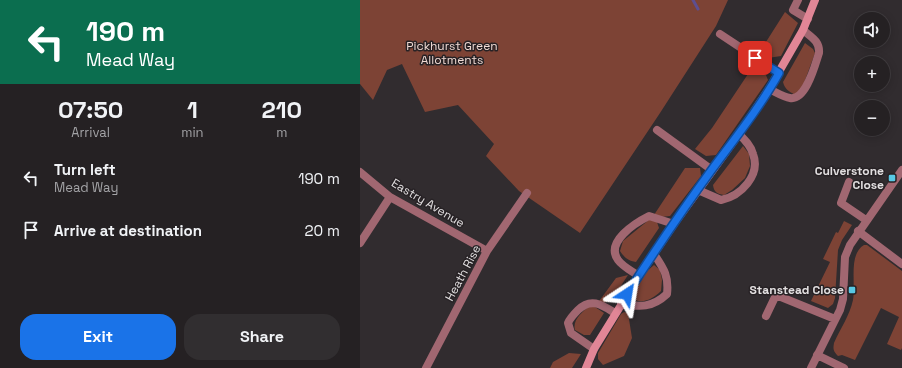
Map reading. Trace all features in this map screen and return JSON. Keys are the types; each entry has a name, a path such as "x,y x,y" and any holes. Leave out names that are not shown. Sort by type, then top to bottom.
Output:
{"street":[{"path":"798,0 793,10 808,19"},
{"path":"589,367 594,349 615,313 674,224 739,134 779,73 803,30 815,0"},
{"path":"769,89 791,98 796,98 805,90 820,47 818,42 803,30"},
{"path":"720,34 779,73"},
{"path":"657,130 712,170"},
{"path":"698,190 721,200 726,199 740,191 748,184 752,177 755,165 754,156 750,146 739,134"},
{"path":"811,368 840,310 843,299 845,257 850,245 858,231 902,170"},
{"name":"Eastry Avenue","path":"360,172 390,196 487,251"},
{"path":"849,182 839,206 866,220"},
{"name":"Heath Rise","path":"426,368 487,251 527,193"},
{"path":"360,243 390,196"},
{"path":"639,276 622,265 617,259 616,246 618,239 649,216 674,224"},
{"path":"858,231 902,264"},
{"path":"621,304 639,307 644,306 661,300 667,294 668,282 665,270 654,254"},
{"path":"766,316 776,295 835,319"},
{"path":"594,349 571,333 568,323 570,317 581,306 587,303 600,304 615,313"},
{"path":"817,355 844,368"}],"green space":[{"name":"Pickhurst Green Allotments","path":"360,0 728,0 716,26 580,233 519,191 486,156 494,144 458,105 425,112 402,64 387,70 373,100 360,84"},
{"path":"785,12 798,23 781,56 768,58 759,53"},
{"path":"805,43 813,49 815,53 801,91 795,95 786,89 783,82"},
{"path":"754,65 763,68 768,80 716,155 706,156 695,149 712,128"},
{"path":"743,146 749,154 750,166 745,178 724,195 718,193 715,191 713,185"},
{"path":"685,168 700,168 701,176 670,216 652,218"},
{"path":"650,219 657,222 659,228 636,262 628,260 620,251 623,241"},
{"path":"844,221 852,225 842,240 838,250 835,298 833,304 828,308 811,301 830,262 823,259 836,232 838,233"},
{"path":"864,245 867,245 902,271 902,348 901,350 887,344 899,317 881,308 855,360 842,355 838,356 834,351 834,343 852,306 854,293 854,262 859,249"},
{"path":"654,265 660,270 662,280 661,291 651,299 643,301 634,300 630,297 646,272"},
{"path":"628,275 611,301 597,304 616,278"},
{"path":"590,306 595,307 604,313 590,335 584,335 575,330 574,326 581,313"},
{"path":"624,312 628,313 632,338 624,356 603,365 598,359 598,353 621,314"},
{"path":"569,353 581,354 572,368 550,368 553,362"}],"waterway":[{"path":"693,0 698,9"}],"place":[{"name":"Culverstone Close","path":"892,178"},
{"name":"Stanstead Close","path":"852,290"}],"route":[{"path":"627,294 674,224 741,131 779,73 755,58"}]}
